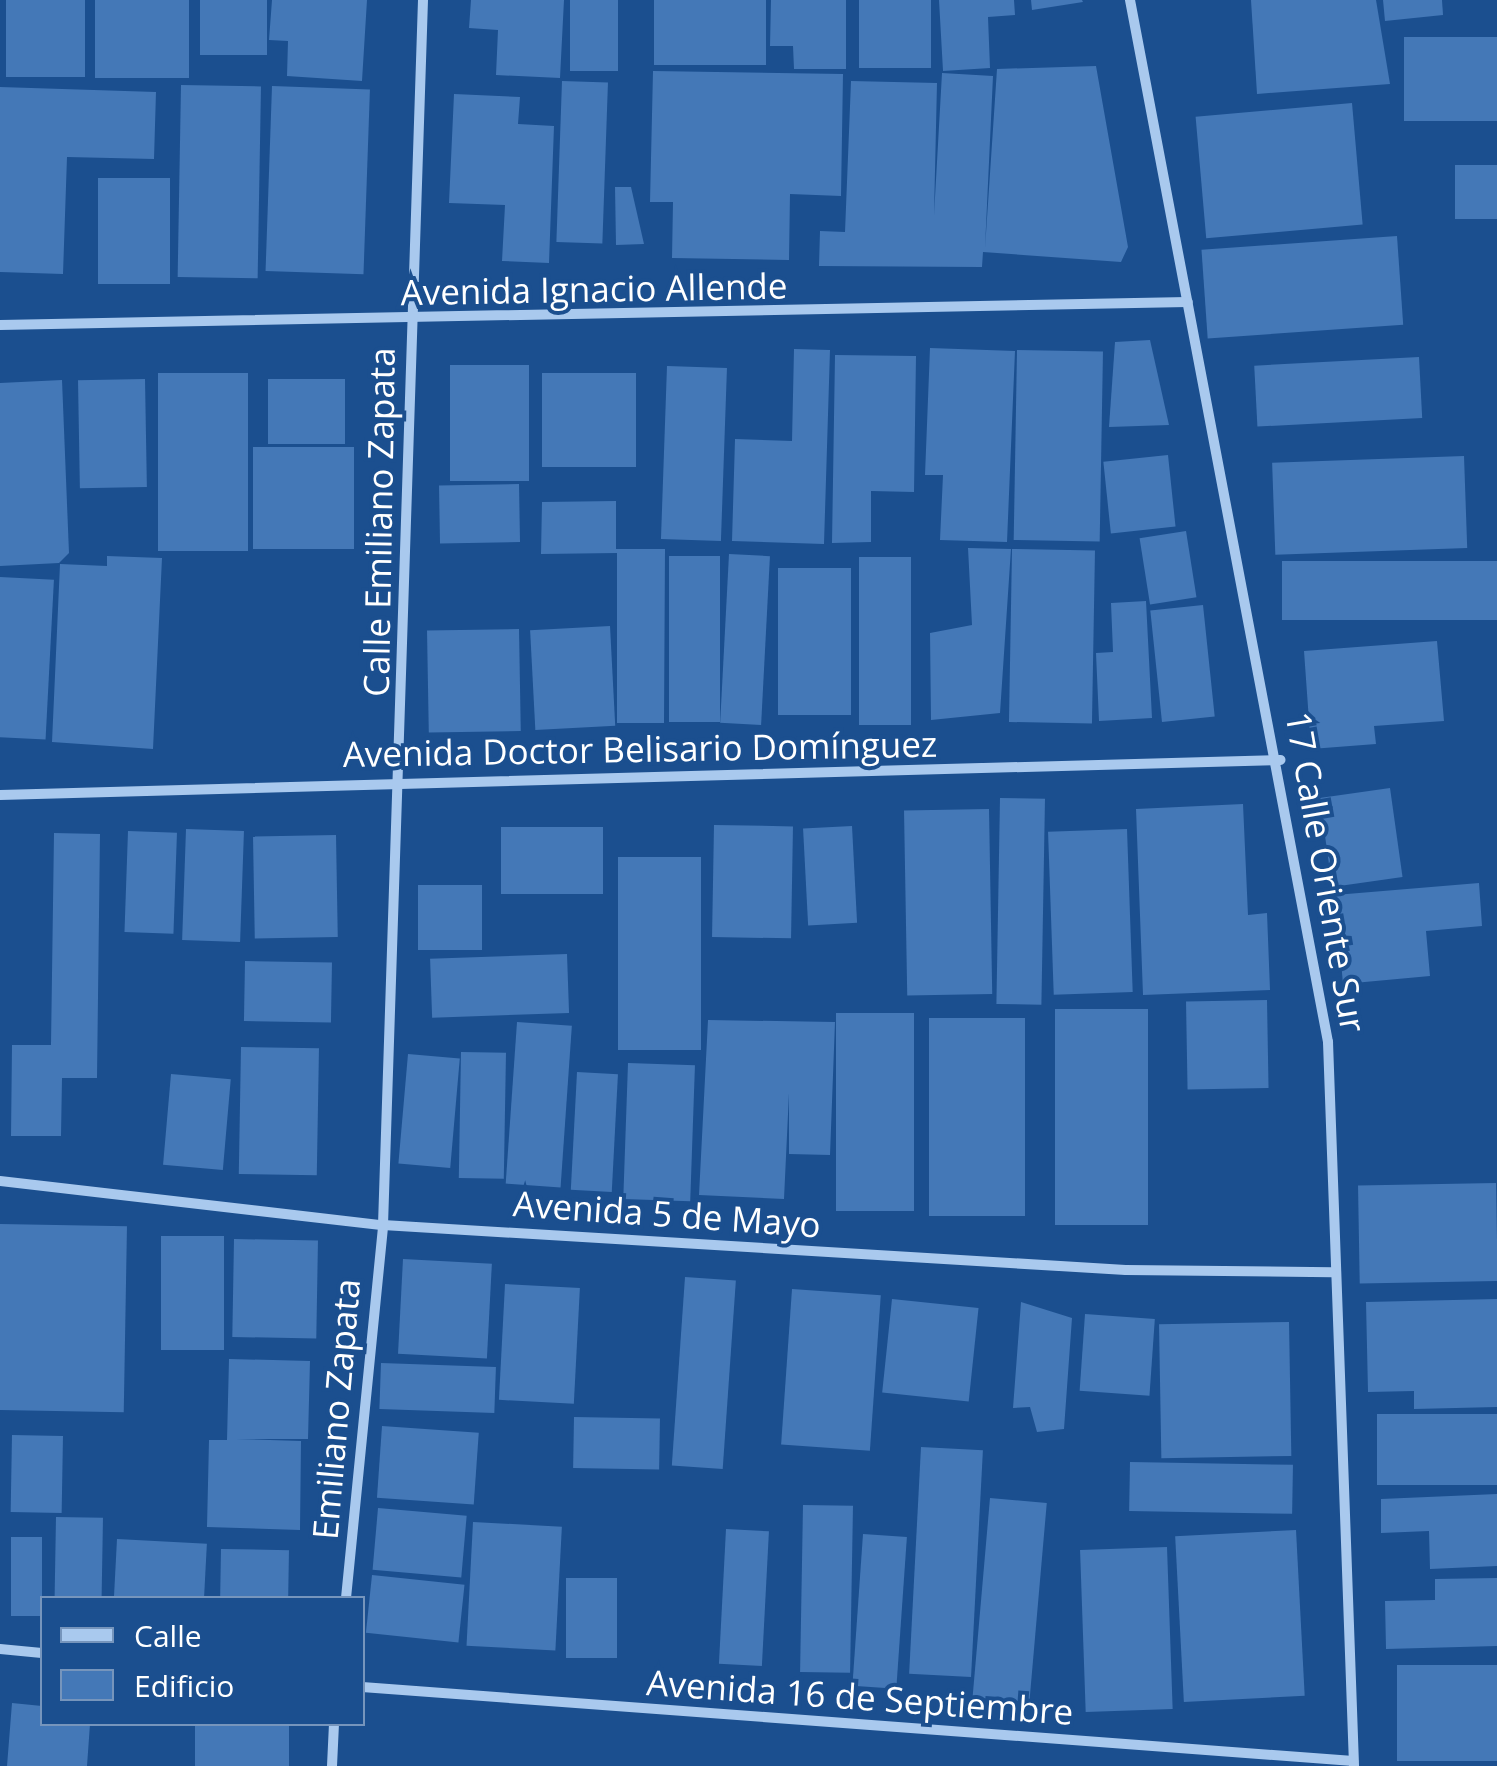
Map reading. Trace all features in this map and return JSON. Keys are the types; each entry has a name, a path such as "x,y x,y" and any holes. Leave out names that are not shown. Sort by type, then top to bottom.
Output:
{"street":[{"name":"Calle Emiliano Zapata","path":"383,1224 423,0"},
{"name":"17 Calle Oriente Sur","path":"1130,0 1281,760 1328,1042 1332,1272 1354,1764"},
{"name":"Avenida Ignacio Allende","path":"0,325 410,321 1188,302"},
{"name":"Avenida Doctor Belisario Domínguez","path":"0,795 1281,760"},
{"name":"Avenida 5 de Mayo","path":"0,1181 383,1224 1126,1270 1332,1272"},
{"name":"Emiliano Zapata","path":"346,1596 383,1224"},
{"path":"0,1649 40,1653"},
{"name":"Avenida 16 de Septiembre","path":"365,1687 1354,1764"},
{"path":"332,1766 334,1726"}],"building":[{"path":"6,0 85,0 85,77 6,77"},
{"path":"95,0 189,0 189,78 95,78"},
{"path":"200,0 267,0 267,55 200,55"},
{"path":"272,0 367,0 362,81 287,76 288,41 269,40"},
{"path":"471,0 564,0 560,78 496,75 498,30 469,28"},
{"path":"570,0 618,0 618,71 570,71"},
{"path":"654,0 766,0 766,65 654,65"},
{"path":"771,0 846,0 846,69 794,69 793,46 770,46"},
{"path":"859,0 931,0 931,68 859,68"},
{"path":"939,0 1014,0 1015,15 988,17 990,68 943,71"},
{"path":"1031,0 1082,0 1083,2 1032,10"},
{"path":"1251,0 1376,0 1390,84 1257,94"},
{"path":"1383,0 1442,0 1443,15 1385,21"},
{"path":"1404,37 1497,37 1497,121 1404,121"},
{"path":"1096,66 1128,247 1121,262 983,252 982,267 819,266 820,231 845,232 851,81 937,83 934,215 942,73 993,76 985,248 997,69"},
{"path":"653,71 843,74 841,196 790,194 789,260 672,258 673,202 650,202"},
{"path":"562,81 608,83 602,244 556,242"},
{"path":"181,85 261,86 258,278 178,277"},
{"path":"272,86 370,89 363,274 266,271"},
{"path":"0,87 156,92 154,159 67,157 63,274 0,272"},
{"path":"454,94 520,97 518,124 554,126 549,263 502,261 505,205 449,203"},
{"path":"1352,103 1363,225 1206,238 1196,117"},
{"path":"1455,165 1497,165 1497,219 1455,219"},
{"path":"98,178 170,178 170,284 98,284"},
{"path":"615,187 631,187 644,244 616,245"},
{"path":"1397,236 1403,325 1208,338 1201,250"},
{"path":"1150,340 1169,425 1109,427 1115,342"},
{"path":"930,348 1015,351 1007,542 940,540 943,475 925,475"},
{"path":"794,349 830,350 824,544 732,541 735,439 792,441"},
{"path":"1017,350 1103,352 1100,541 1014,540"},
{"path":"835,355 916,356 914,492 871,491 871,542 832,543"},
{"path":"1419,357 1422,418 1257,427 1254,366"},
{"path":"450,365 529,365 529,481 450,481"},
{"path":"667,366 727,368 721,541 661,539"},
{"path":"158,373 248,373 248,551 158,551"},
{"path":"542,373 636,373 636,467 542,467"},
{"path":"145,379 147,487 80,488 78,380"},
{"path":"268,379 345,379 345,444 268,444"},
{"path":"62,380 69,553 59,563 0,566 0,383"},
{"path":"253,447 354,447 354,549 253,549"},
{"path":"1168,455 1176,527 1111,533 1103,462"},
{"path":"1464,456 1467,548 1275,555 1272,463"},
{"path":"519,484 520,542 440,543 439,485"},
{"path":"616,501 616,549 665,549 664,723 617,723 617,553 541,554 542,502"},
{"path":"1186,531 1196,597 1150,605 1140,538"},
{"path":"968,548 1011,549 1000,713 931,720 930,633 972,625"},
{"path":"1012,549 1095,550 1092,723 1009,722"},
{"path":"729,554 770,556 761,725 720,723"},
{"path":"107,556 162,558 153,749 52,742 60,564 107,566"},
{"path":"669,556 720,556 720,722 669,722"},
{"path":"859,557 911,557 911,725 859,725"},
{"path":"1282,561 1497,561 1497,620 1282,620"},
{"path":"778,568 851,568 851,715 778,715"},
{"path":"0,577 54,580 46,740 0,737"},
{"path":"1146,601 1152,718 1099,721 1096,653 1113,652 1111,603"},
{"path":"1203,605 1215,716 1162,722 1150,611"},
{"path":"610,626 615,726 535,730 530,630"},
{"path":"519,629 521,731 429,733 427,631"},
{"path":"1437,641 1444,721 1374,726 1376,744 1311,749 1304,651"},
{"path":"1390,788 1403,877 1332,887 1320,798"},
{"path":"1000,798 1045,799 1041,1005 996,1004"},
{"path":"1243,804 1248,915 1267,913 1270,990 1143,995 1136,809"},
{"path":"989,809 992,994 907,995 904,810"},
{"path":"714,825 793,826 791,938 712,937"},
{"path":"852,826 857,923 808,925 803,829"},
{"path":"501,827 603,827 603,894 501,894"},
{"path":"186,829 244,831 240,942 182,940"},
{"path":"1127,829 1133,992 1054,995 1048,832"},
{"path":"128,831 177,833 173,934 124,932"},
{"path":"54,833 100,834 97,1078 62,1078 61,1136 11,1136 12,1045 51,1045"},
{"path":"336,835 338,937 255,938 253,836"},
{"path":"618,857 701,857 701,1050 618,1050"},
{"path":"1479,883 1482,926 1426,931 1430,976 1343,984 1335,895"},
{"path":"418,885 482,885 482,950 418,950"},
{"path":"567,954 569,1013 432,1018 430,959"},
{"path":"245,961 332,963 331,1023 244,1021"},
{"path":"1267,1000 1269,1088 1188,1089 1186,1001"},
{"path":"1055,1009 1148,1009 1148,1225 1055,1225"},
{"path":"836,1013 914,1013 914,1211 836,1211"},
{"path":"929,1018 1025,1018 1025,1216 929,1216"},
{"path":"708,1020 835,1022 830,1155 789,1154 789,1093 784,1199 699,1195"},
{"path":"517,1022 572,1026 561,1187 506,1184"},
{"path":"241,1047 319,1048 317,1175 239,1174"},
{"path":"461,1052 506,1053 504,1179 459,1178"},
{"path":"408,1054 460,1059 450,1168 398,1164"},
{"path":"628,1063 695,1065 690,1201 623,1199"},
{"path":"577,1072 618,1074 612,1192 571,1190"},
{"path":"171,1074 231,1079 223,1170 163,1165"},
{"path":"1496,1183 1497,1281 1360,1283 1358,1185"},
{"path":"0,1224 127,1226 124,1412 0,1410"},
{"path":"161,1236 224,1236 224,1350 161,1350"},
{"path":"234,1239 318,1240 316,1338 232,1337"},
{"path":"403,1259 492,1264 487,1359 398,1354"},
{"path":"685,1277 736,1281 723,1469 672,1466"},
{"path":"505,1284 580,1288 574,1404 499,1400"},
{"path":"792,1289 881,1295 870,1451 781,1445"},
{"path":"892,1299 979,1308 969,1402 882,1392"},
{"path":"1497,1299 1497,1407 1414,1409 1414,1391 1368,1392 1366,1302"},
{"path":"1021,1302 1072,1318 1064,1429 1037,1432 1030,1407 1013,1408"},
{"path":"1085,1314 1155,1319 1149,1396 1080,1391"},
{"path":"1289,1322 1291,1456 1161,1458 1159,1324"},
{"path":"229,1359 310,1361 308,1439 236,1439 301,1441 300,1530 207,1527 209,1440 227,1440"},
{"path":"381,1363 496,1367 494,1413 379,1409"},
{"path":"1377,1414 1497,1414 1497,1485 1377,1485"},
{"path":"574,1417 660,1419 659,1469 573,1468"},
{"path":"382,1426 479,1433 474,1505 377,1498"},
{"path":"12,1435 63,1436 62,1513 11,1512"},
{"path":"921,1447 983,1450 971,1677 909,1674"},
{"path":"1130,1462 1293,1465 1292,1514 1129,1511"},
{"path":"1497,1494 1497,1566 1430,1569 1429,1531 1381,1533 1381,1499"},
{"path":"990,1498 1047,1503 1029,1702 973,1697"},
{"path":"803,1505 853,1506 850,1673 800,1672"},
{"path":"378,1508 467,1516 461,1578 373,1570"},
{"path":"56,1517 103,1518 102,1596 55,1596"},
{"path":"473,1522 562,1527 555,1650 467,1646"},
{"path":"726,1529 769,1531 762,1666 719,1664"},
{"path":"1296,1530 1305,1696 1184,1702 1175,1536"},
{"path":"863,1534 907,1537 896,1689 852,1686"},
{"path":"11,1537 42,1537 40,1616 11,1616"},
{"path":"117,1539 207,1544 204,1596 114,1596"},
{"path":"1167,1547 1173,1709 1086,1712 1080,1550"},
{"path":"221,1549 289,1550 288,1596 220,1596"},
{"path":"372,1575 464,1585 458,1642 366,1633"},
{"path":"566,1578 617,1578 617,1658 566,1658"},
{"path":"1497,1578 1497,1646 1386,1649 1385,1601 1435,1600 1435,1579"},
{"path":"1397,1665 1497,1665 1497,1761 1397,1761"},
{"path":"12,1703 40,1706 40,1726 90,1726 87,1766 7,1766"},
{"path":"195,1726 289,1726 289,1766 195,1766"}]}
